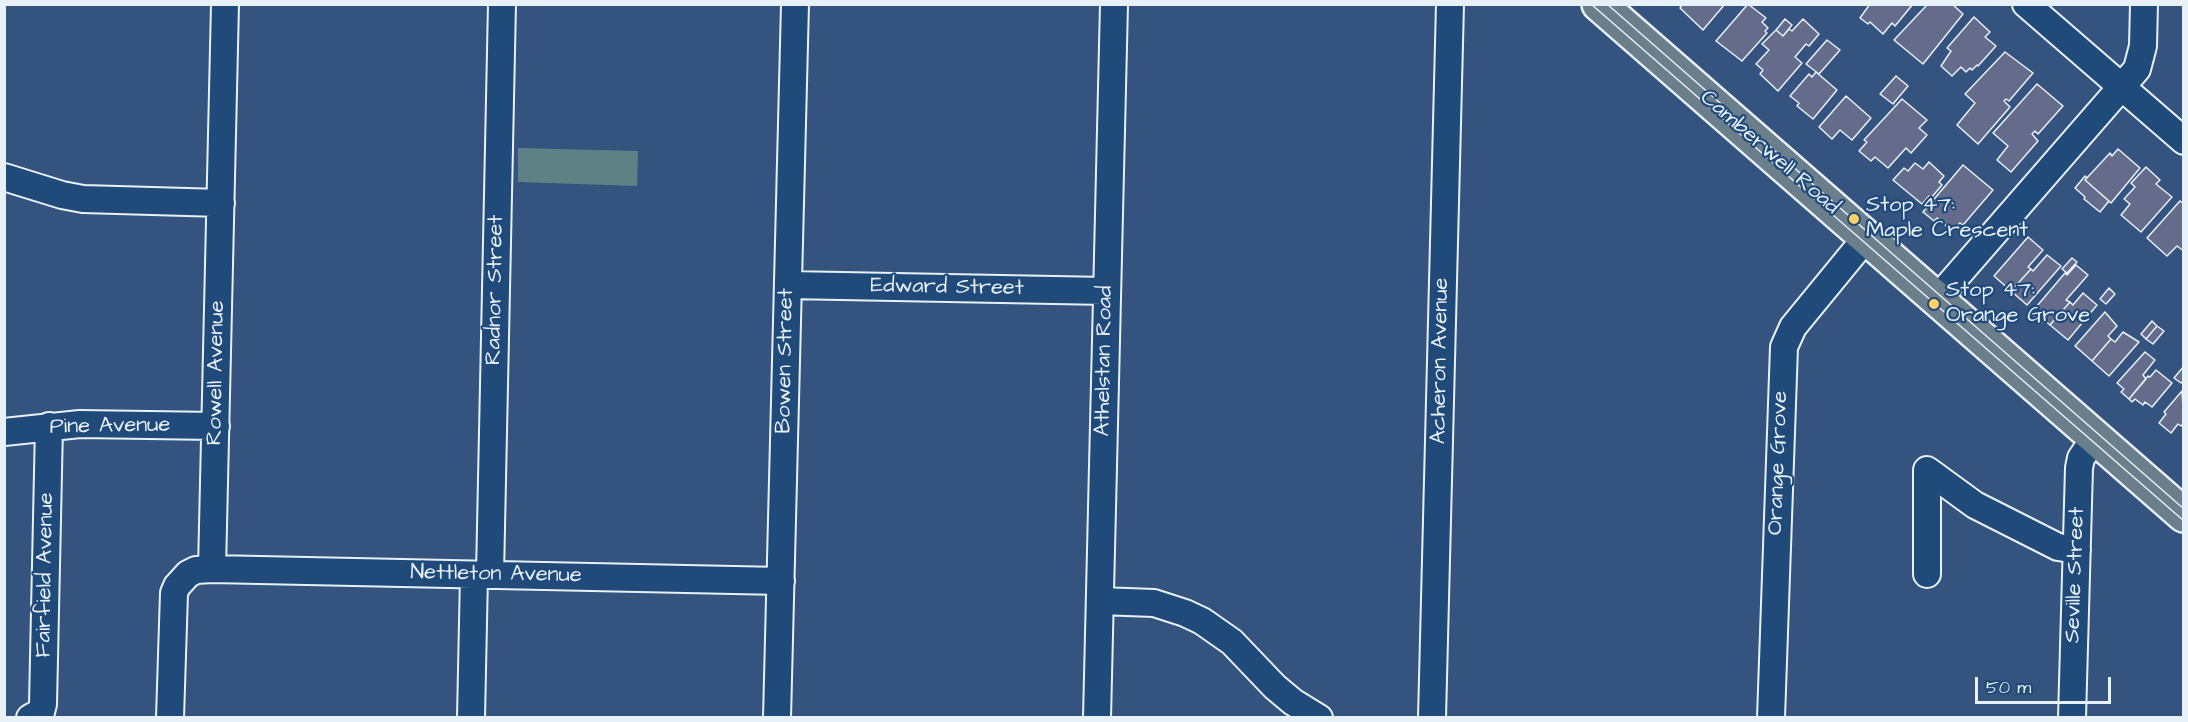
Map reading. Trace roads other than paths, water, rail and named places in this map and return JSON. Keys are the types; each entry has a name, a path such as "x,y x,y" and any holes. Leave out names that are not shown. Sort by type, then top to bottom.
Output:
{"main road":[{"name":"Camberwell Road","path":"1599,4 2184,515"}],"street":[{"name":"Rowell Avenue","path":"212,569 225,4"},
{"name":"Radnor Street","path":"471,717 482,575 502,4"},
{"name":"Bowen Street","path":"777,717 795,4"},
{"name":"Athelstan Road","path":"1097,717 1114,4"},
{"name":"Acheron Avenue","path":"1432,717 1450,4"},
{"path":"2026,4 2184,141"},
{"path":"1936,300 2137,69 2143,46 2144,4"},
{"path":"4,177 83,199 221,203"},
{"name":"Orange Grove","path":"1771,717 1784,347 1793,327 1866,237"},
{"name":"Edward Street","path":"788,285 1107,291"},
{"name":"Pine Avenue","path":"4,432 93,423 216,426"},
{"name":"Fairfield Avenue","path":"30,717 41,712 43,704 49,426"},
{"name":"Seville Street","path":"2072,717 2080,462 2095,438"},
{"path":"1926,574 1928,470 1974,505 2052,544 2077,550"},
{"path":"170,717 174,593 188,574 196,570 212,569"},
{"name":"Nettleton Avenue","path":"212,569 781,581"},
{"path":"1100,601 1154,603 1202,621 1232,642 1262,675 1284,694 1319,717"}],"tram line":[{"path":"1591,4 2184,521"},
{"path":"1607,4 2184,509"}],"place":[{"name":"Stop 47: Maple Crescent","path":"1854,219"},
{"name":"Stop 47: Orange Grove","path":"1934,304"}]}
